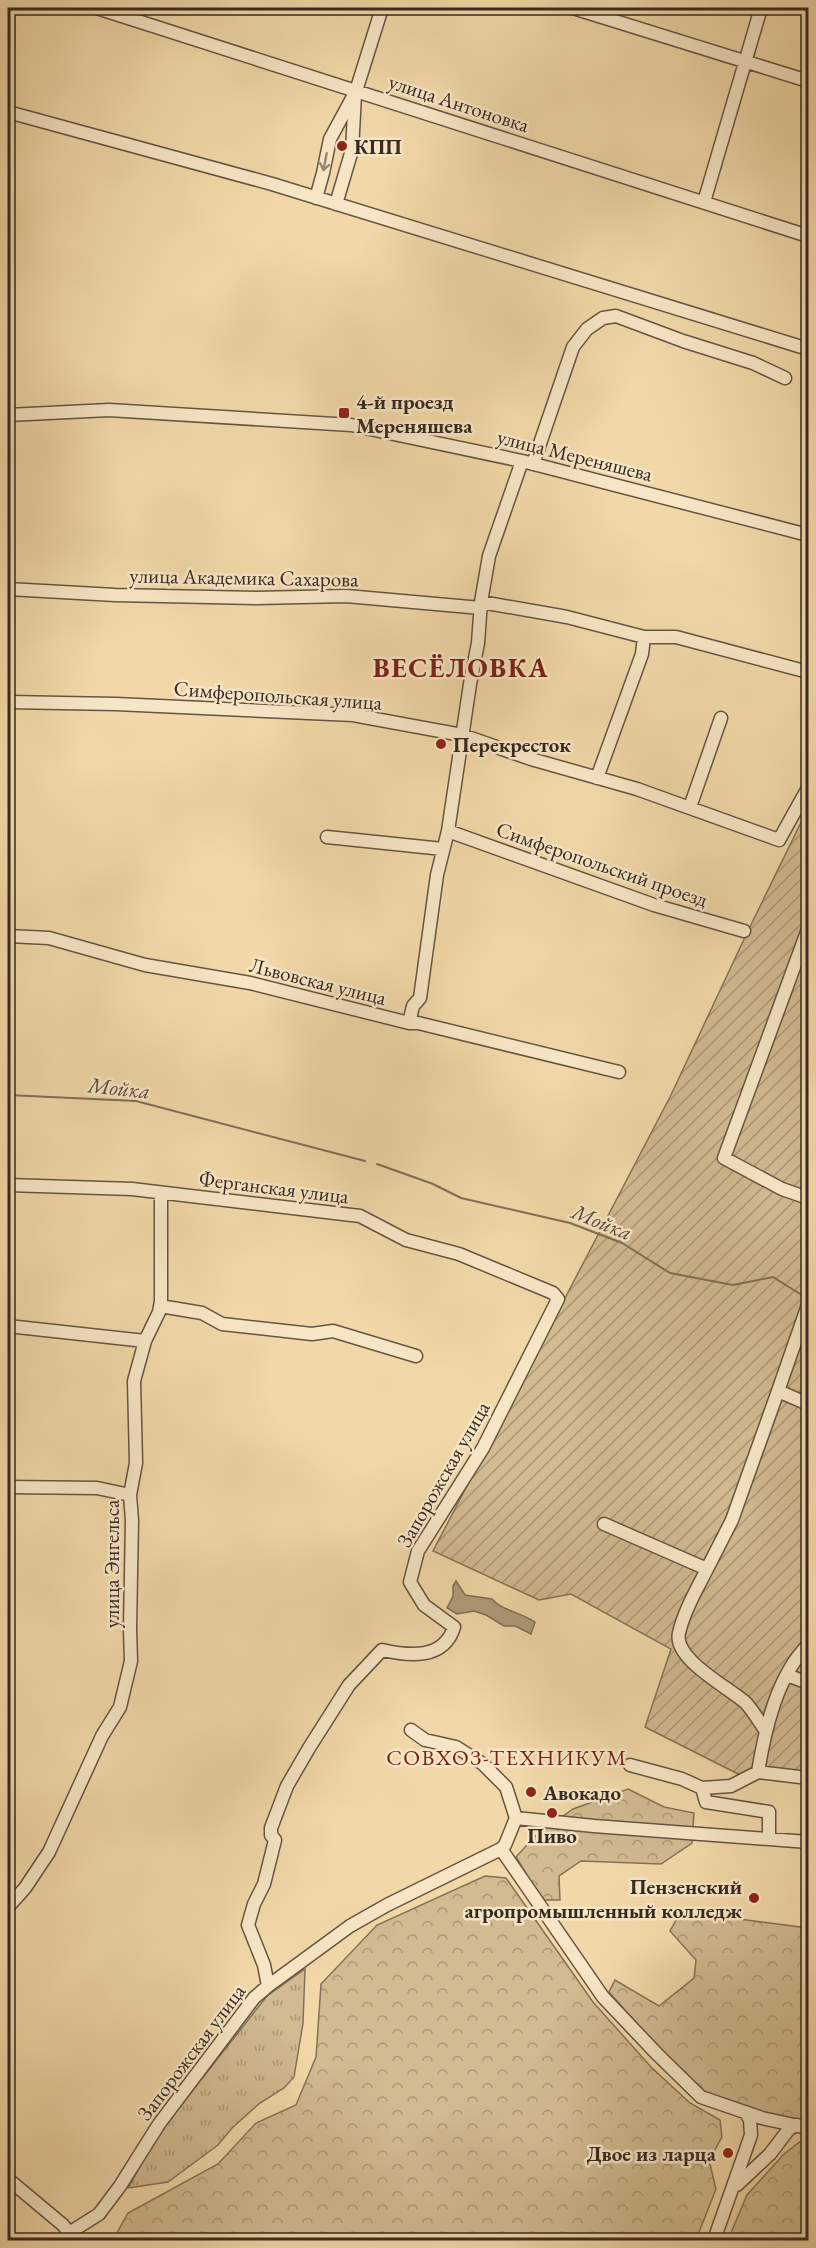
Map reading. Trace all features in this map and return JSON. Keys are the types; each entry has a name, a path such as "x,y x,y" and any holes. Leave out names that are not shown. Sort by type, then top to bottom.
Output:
{"street":[{"name":"улица Антоновка","path":"97,8 808,236"},
{"path":"315,198 330,139 356,90 382,8"},
{"path":"573,8 808,81"},
{"path":"704,202 760,8"},
{"path":"336,204 352,150 356,90"},
{"path":"8,112 336,204 808,349"},
{"path":"409,1023 413,1006 420,998 437,875 448,831 478,643 489,556 573,346 587,329 603,318 616,316 683,341 753,363 785,378"},
{"name":"улица Мереняшева","path":"8,415 109,410 351,425 528,463 808,536"},
{"name":"улица Академика Сахарова","path":"8,589 256,598 346,596 481,605 567,617 644,637 676,637 808,672"},
{"path":"597,778 642,654 644,637"},
{"name":"Симферопольская улица","path":"8,702 116,704 353,715 462,735 531,759 637,789 779,840 808,788"},
{"path":"690,807 721,718"},
{"name":"Симферопольский проезд","path":"448,831 654,905 744,931"},
{"path":"327,837 443,849"},
{"path":"808,929 724,1158 782,1189 808,1198"},
{"name":"Львовская улица","path":"8,936 49,938 145,965 250,983 619,1072"},
{"name":"Ферганская улица","path":"8,1185 132,1189 360,1216 406,1240 459,1254 556,1296"},
{"name":"улица Энгельса","path":"8,1907 25,1888 49,1851 102,1736 120,1707 131,1661 132,1520 130,1495 136,1463 134,1381 145,1341 160,1306 161,1193"},
{"name":"Запорожская улица","path":"8,2179 63,2225 66,2237 99,2214 120,2186 159,2124 254,1998 268,1986 264,1965 248,1925 266,1877 275,1840 271,1835 271,1828 287,1786 349,1685 382,1650 403,1654 424,1654 441,1647 451,1636 454,1627 424,1605 410,1582 418,1551 483,1448 557,1303 556,1296"},
{"path":"765,1730 748,1705 687,1659 680,1648 678,1635 707,1569 732,1520 808,1305"},
{"path":"160,1306 202,1313 222,1324 312,1334 333,1331 416,1356"},
{"path":"8,1326 145,1341"},
{"path":"778,1391 808,1404"},
{"path":"8,1487 97,1488 130,1495"},
{"path":"604,1524 707,1569"},
{"path":"758,1772 765,1730 796,1657 808,1645"},
{"path":"787,1675 808,1683"},
{"path":"268,1986 350,1926 505,1845 516,1818 506,1787 483,1764 456,1747 425,1740 411,1730"},
{"path":"630,1765 682,1779 702,1788 731,1786 758,1772 808,1778"},
{"path":"702,1788 706,1803 768,1812 769,1839"},
{"path":"516,1818 594,1827 808,1842"},
{"path":"501,1849 603,1997 701,2097 746,2113 803,2127"},
{"path":"714,2241 751,2135 750,2120 746,2113"},
{"path":"751,2135 771,2120"},
{"path":"771,2120 776,2129 778,2145"},
{"path":"733,2190 778,2145 784,2134 803,2127"}],"green space":[{"path":"808,808 808,1784 736,1773 645,1727 671,1649 571,1594 539,1600 433,1551 671,1095"},
{"path":"628,1789 664,1807 694,1813 692,1843 661,1864 581,1861 559,1876 560,1900 542,1900 516,1857 534,1837 573,1809"},
{"path":"485,1876 506,1878 593,2002 651,2067 690,2103 720,2120 722,2137 709,2160 716,2189 696,2240 115,2240 128,2213 218,2164 256,2123 296,2105 316,2057 321,1984 377,1925"},
{"path":"701,1914 808,1928 808,2125 706,2095 660,2050 609,1992 615,1980 659,2006 694,1978 696,1960 670,1931 678,1917"},
{"path":"305,1969 303,2023 294,2077 284,2088 260,2103 232,2128 218,2145 168,2182 128,2188 159,2133 267,1996"},
{"path":"802,2140 808,2142 808,2240 728,2240 747,2195 784,2154"}],"shaded area":[{"path":"456,1581 465,1595 492,1599 501,1606 535,1622 531,1634 515,1626 504,1626 474,1611 457,1614 447,1608 453,1596 453,1586"}],"waterway":[{"name":"Мойка","path":"8,1095 136,1101 365,1161"},
{"name":"Мойка","path":"377,1164 433,1184 461,1198 570,1223 622,1243 670,1273 733,1285 773,1277 808,1299"}],"place":[{"name":"КПП","path":"342,146"},
{"name":"4-й проезд Мереняшева","path":"344,413"},
{"name":"Перекресток","path":"441,744"},
{"name":"Авокадо","path":"531,1792"},
{"name":"Пиво","path":"552,1813"},
{"name":"Пензенский агропромышленный колледж","path":"754,1898"},
{"name":"Двое из ларца","path":"728,2153"}],"district":[{"name":"ВЕСЁЛОВКА","path":"461,667"},
{"name":"СОВХОЗ-ТЕХНИКУМ","path":"507,1757"}]}
